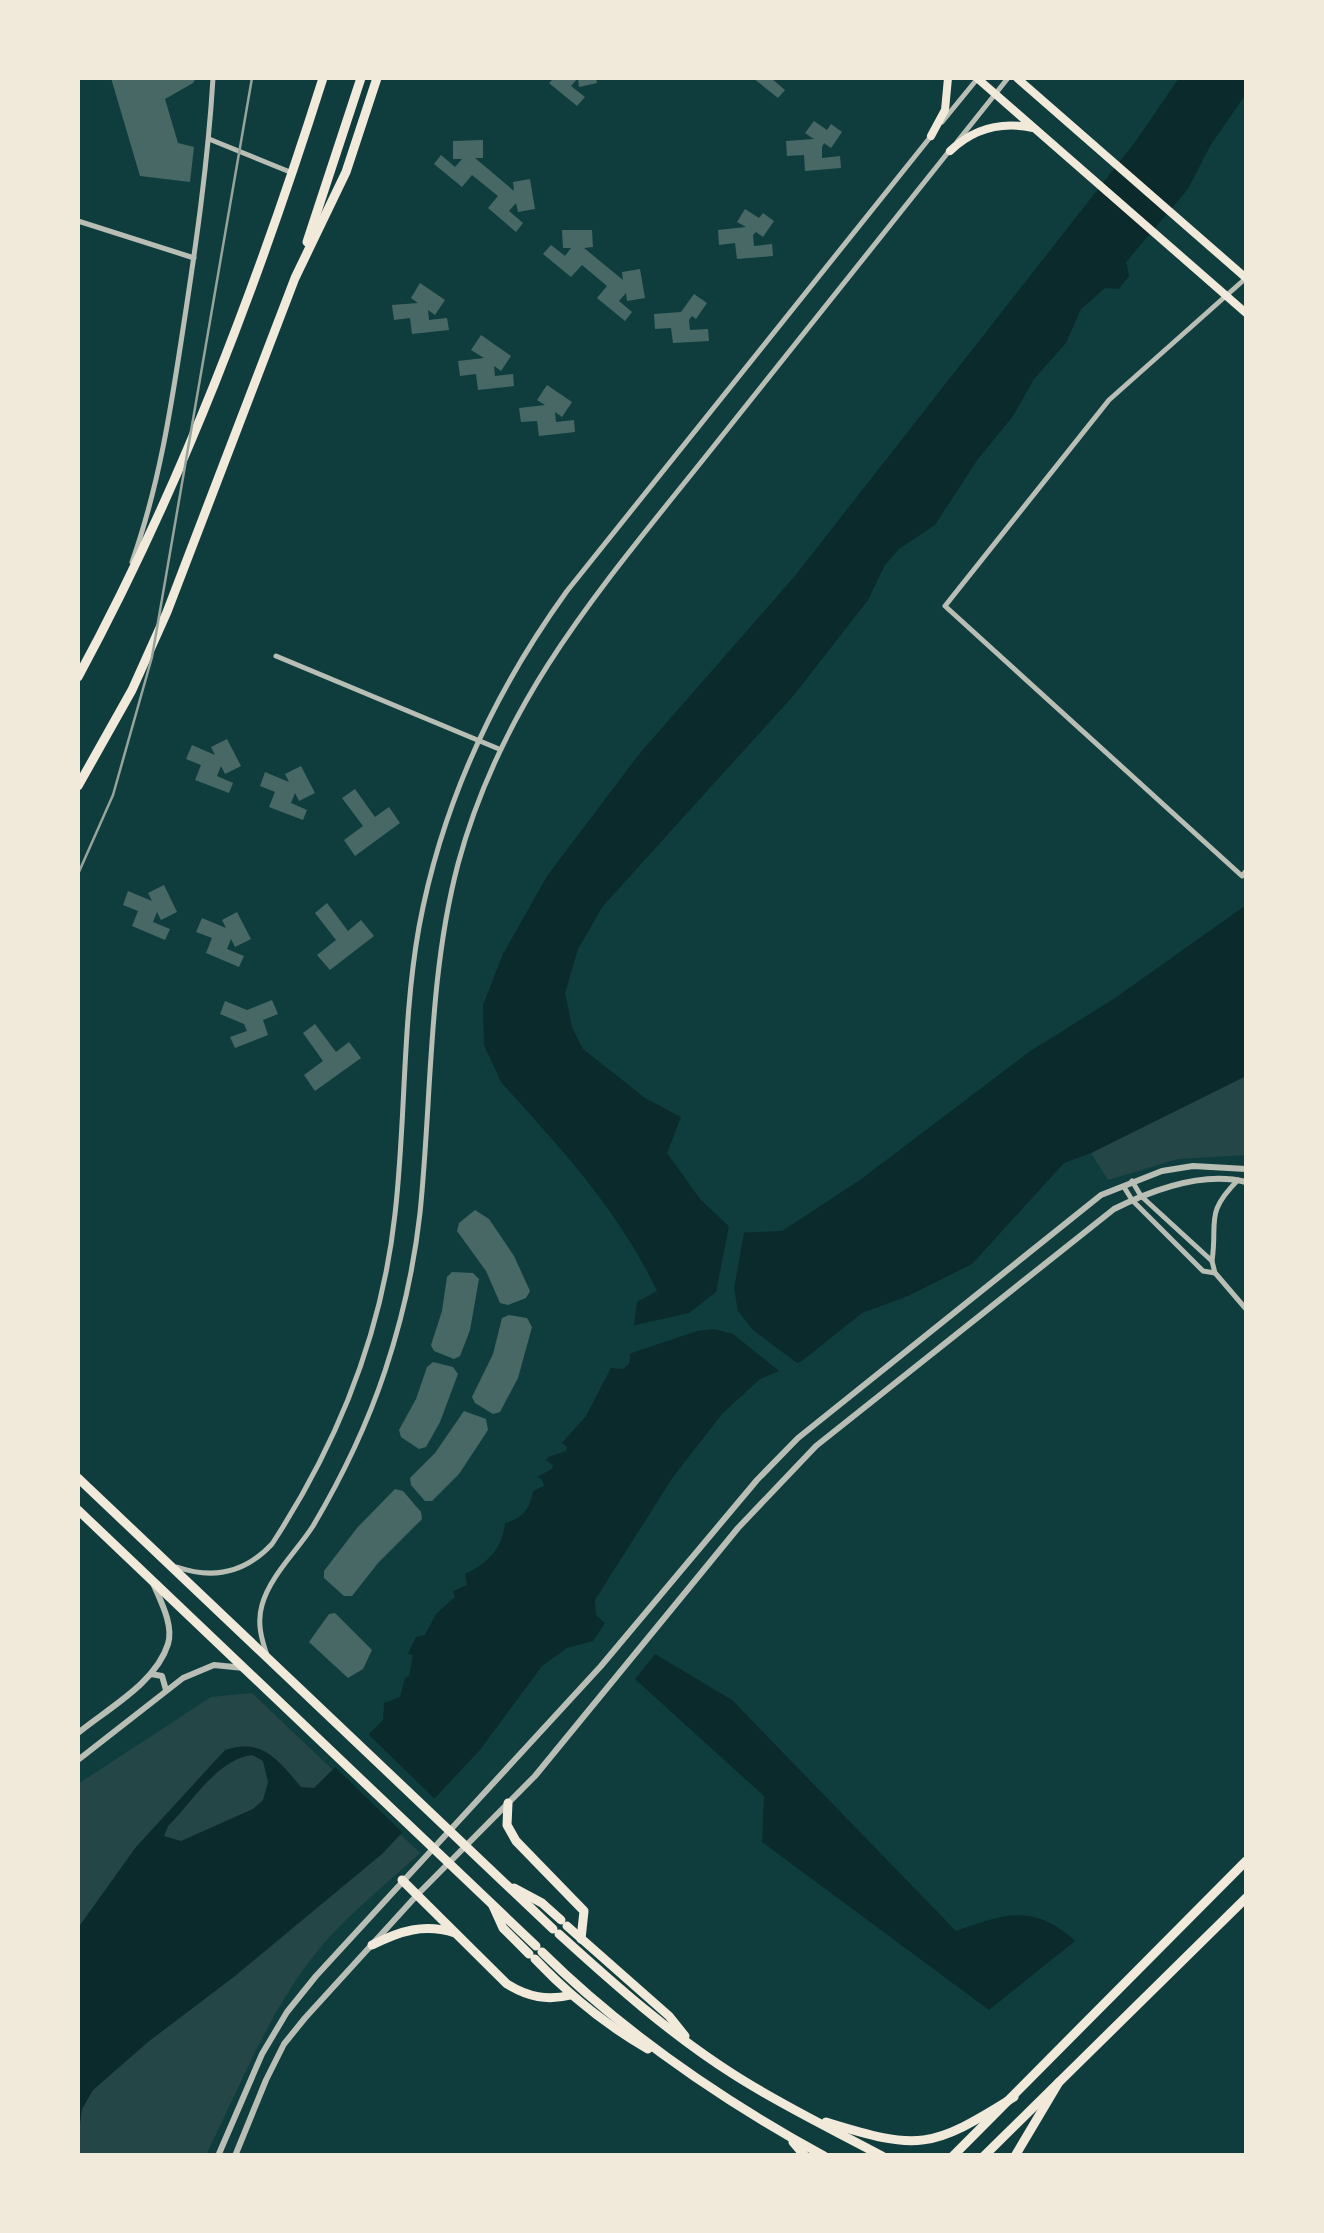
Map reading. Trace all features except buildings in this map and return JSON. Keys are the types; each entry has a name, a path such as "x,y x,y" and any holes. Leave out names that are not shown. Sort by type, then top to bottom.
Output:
{"main road":[{"path":"78,677 145,544 222,368 324,78"},
{"path":"78,786 132,690 167,612 295,278 360,78"},
{"path":"295,278 346,172 377,78"},
{"path":"931,136 946,110 948,78"},
{"path":"977,78 1246,313"},
{"path":"1018,78 1246,278"},
{"path":"950,151 966,138 994,127 1035,128"},
{"path":"78,1478 501,1882 542,1903 560,1927 692,2046 765,2094 882,2156"},
{"path":"78,1510 489,1900 504,1928 672,2063"},
{"path":"508,1803 507,1825 516,1840 584,1910 581,1938"},
{"path":"954,2156 1246,1861"},
{"path":"402,1880 508,1984 542,1998 571,1995"},
{"path":"984,2156 1246,1898"},
{"path":"560,1927 581,1938 670,2016 692,2046"},
{"path":"372,1945 410,1928 443,1929 458,1934"},
{"path":"535,1953 571,1995 626,2037 824,2156"},
{"path":"1014,2156 1059,2082"},
{"path":"741,2106 755,2106 765,2094"},
{"path":"802,2114 877,2138 924,2142 973,2123 1014,2097"},
{"path":"788,2136 805,2156"}],"street":[{"path":"122,586 162,456 194,258 210,138 213,78"},
{"path":"162,1560 205,1574 236,1570 262,1555 307,1488 349,1400 374,1323 392,1243 419,928 446,820 478,740 525,652 568,591 977,78"},
{"path":"269,1662 260,1634 263,1600 311,1529 344,1470 377,1393 402,1313 420,1214 434,1003 443,932 470,827 500,749 546,664 587,606 1008,78"},
{"path":"210,138 293,173"},
{"path":"78,221 194,258"},
{"path":"1246,278 1109,400 946,606 1242,876 1246,871"},
{"path":"276,656 500,749"},
{"path":"218,2156 270,2040 287,2012 402,1880 617,1648 757,1480 798,1438 951,1318 1082,1208 1132,1180 1194,1166 1246,1169"},
{"path":"1132,1180 1136,1198 1212,1262"},
{"path":"235,2156 284,2044 418,1894 535,1776 738,1528 816,1446 1097,1220 1136,1198 1189,1183 1242,1181"},
{"path":"1242,1181 1221,1199 1212,1218 1212,1262 1215,1273 1246,1310"},
{"path":"1122,1184 1203,1271 1215,1273"},
{"path":"78,1733 151,1674 170,1642 166,1615 153,1582"},
{"path":"78,1760 183,1678 214,1665 244,1668"},
{"path":"151,1674 162,1676 166,1692"}],"shaded area":[{"path":"1179,78 1246,78 1246,94 1210,146 1188,189 1126,262 1129,276 1119,289 1105,288 1081,309 1066,343 1034,379 1013,416 978,459 935,525 899,549 885,565 868,600 794,695 603,906 578,949 565,993 572,1027 583,1049 645,1098 681,1117 667,1153 700,1199 736,1233 782,1231 860,1180 1029,1052 1115,998 1246,905 1246,1076 1064,1163 972,1264 908,1296 862,1313 802,1361 760,1379 722,1414 673,1477 595,1600 596,1615 605,1623 593,1641 567,1648 542,1666 480,1750 382,1854 93,2090 82,2109 78,2139 78,1928 136,1847 225,1750 259,1749 276,1760 301,1787 314,1788 383,1720 384,1703 400,1697 409,1676 413,1655 408,1654 416,1637 425,1635 436,1614 455,1597 453,1591 467,1585 465,1574 492,1554 505,1523 521,1515 528,1508 533,1491 544,1486 537,1477 552,1469 553,1465 546,1460 566,1451 562,1443 586,1416 611,1368 623,1369 629,1364 637,1302 657,1291 606,1207 501,1082 484,1045 483,1005 503,954 547,876 640,753 794,577 1135,142","holes":["252,1755 263,1761 268,1782 263,1800 253,1809 181,1841 164,1836 168,1826 216,1773"]},
{"path":"1246,1076 1246,1155 1178,1159 1108,1180 1091,1153"},
{"path":"655,1654 732,1700 956,1931 1018,1915 1045,1921 1075,1941 989,2010 762,1842 764,1796 635,1679"},
{"path":"252,1693 420,1853 347,1919 306,1966 259,2045 206,2155 78,2156 78,1784 211,1697"}],"pier":[{"path":"730,1221 745,1228 734,1288 738,1311 753,1330 801,1366 783,1374 733,1334 714,1329 626,1355 631,1326 689,1313 716,1292"},
{"path":"365,1731 439,1803 406,1836 332,1764"}],"railway":[{"path":"78,874 113,795 152,657 252,78"}]}
